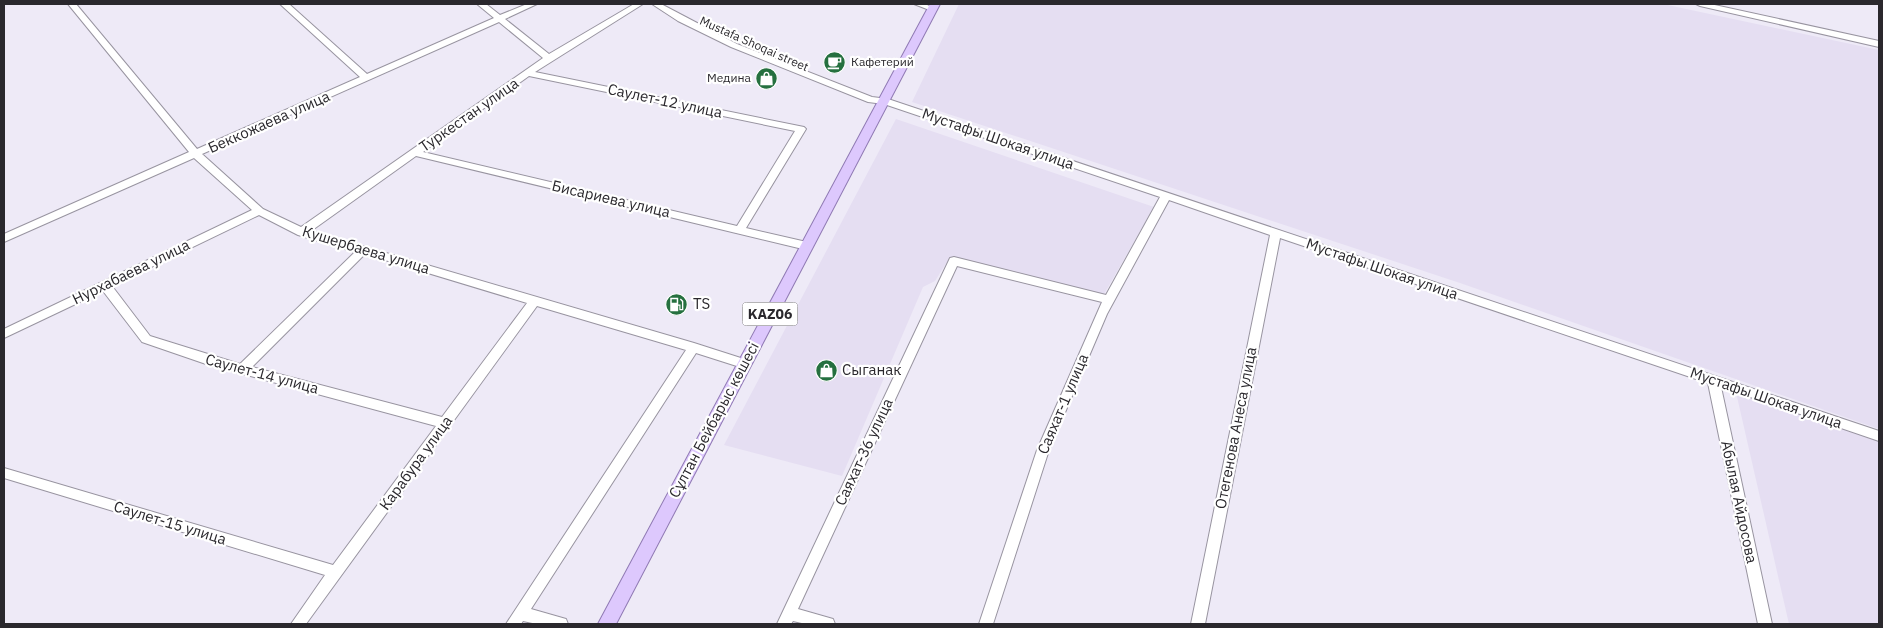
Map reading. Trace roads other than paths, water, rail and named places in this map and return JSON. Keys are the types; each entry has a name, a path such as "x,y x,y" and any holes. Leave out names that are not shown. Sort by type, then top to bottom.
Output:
{"main road":[{"name":"Сұлтан Бейбарыс көшесі","path":"607,624 743,363 885,101 933,6"}],"street":[{"name":"Кушербаева улица","path":"72,4 196,154 259,211 302,232 743,363"},
{"path":"284,4 366,78"},
{"path":"481,4 549,58"},
{"name":"Беккожаева улица","path":"4,238 533,4"},
{"name":"Туркестан улица","path":"302,232 549,58 639,4"},
{"name":"Mustafa Shoqai street","path":"656,4 689,24 782,66 871,100 885,101"},
{"name":"Mustafa Shoqai street","path":"670,4 706,24 789,61 876,94 885,101"},
{"path":"918,4 933,6"},
{"path":"1700,4 1879,44"},
{"name":"Саулет-12 улица","path":"528,73 801,129 740,230"},
{"name":"Мустафы Шокая улица","path":"885,101 1879,436"},
{"name":"Бисариева улица","path":"416,153 807,246"},
{"name":"Саяхат-1 улица","path":"986,624 1043,450 1109,300 1166,196"},
{"name":"Нурхабаева улица","path":"4,334 259,211"},
{"name":"Отегенова Анеса улица","path":"1198,624 1276,233"},
{"path":"242,369 363,250"},
{"name":"Саяхат-36 улица","path":"787,619 954,261 1109,300"},
{"name":"Саулет-14 улица","path":"105,285 146,340 242,369 445,424"},
{"name":"Карабура улица","path":"298,624 534,301"},
{"path":"561,624 517,619 694,347"},
{"name":"Абылая Айдосова","path":"1713,380 1765,624"},
{"name":"Саулет-15 улица","path":"4,473 336,572"},
{"path":"787,619 828,624"}],"place":[{"name":"Кафетерий","path":"835,62"},
{"name":"Медина","path":"767,78"},
{"name":"TS","path":"677,304"},
{"name":"Сыганак","path":"826,370"}]}
